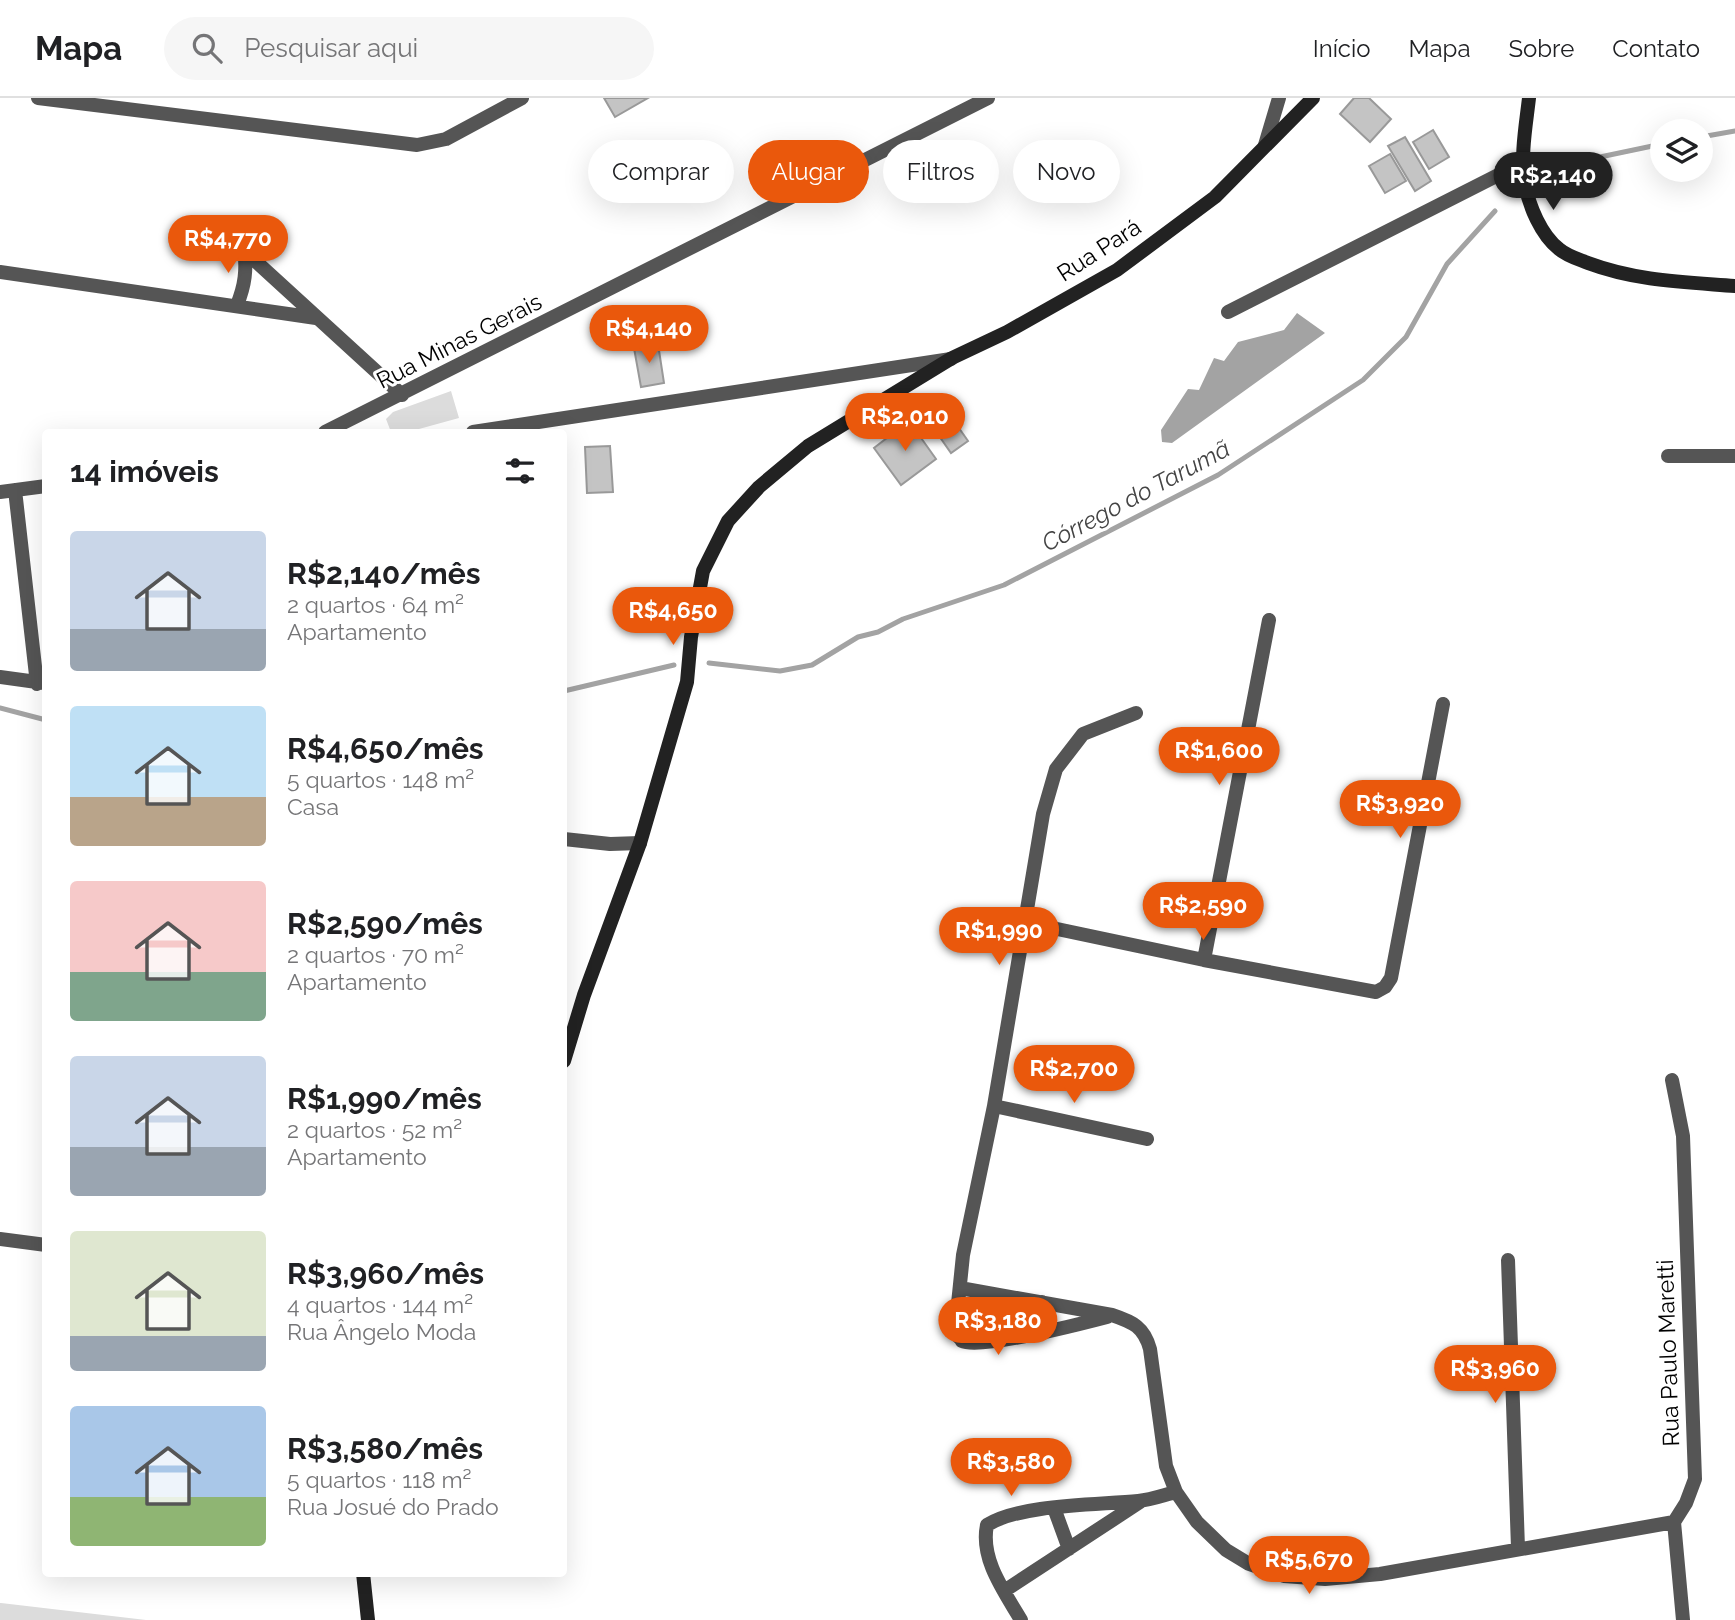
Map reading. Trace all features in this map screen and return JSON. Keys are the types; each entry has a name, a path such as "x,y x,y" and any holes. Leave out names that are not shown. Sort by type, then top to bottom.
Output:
{"street":[{"path":"38,98 417,145 446,139 522,98"},
{"name":"Rua Minas Gerais","path":"331,429 988,98"},
{"path":"1265,145 1279,98"},
{"name":"Rua Pará","path":"567,1051 584,995 640,843 687,682 691,637 703,571 728,521 759,487 808,446 952,358 1007,332 1116,271 1215,197 1313,98"},
{"path":"1529,98 1524,181 1532,207 1549,240 1560,250 1614,272 1647,279 1735,286"},
{"path":"1227,312 1524,162"},
{"path":"229,236 402,395"},
{"path":"237,305 245,284 244,248"},
{"path":"0,272 316,318"},
{"path":"492,429 952,358"},
{"path":"1668,456 1735,457"},
{"path":"0,492 42,487"},
{"path":"0,677 41,683 15,491"},
{"path":"1204,960 1269,620"},
{"path":"1024,922 1204,960 1376,992 1385,987 1391,978 1443,704"},
{"path":"1112,1315 1043,1333 975,1343 962,1341 955,1333 963,1255 994,1106 1043,814 1056,769 1083,734 1136,713"},
{"path":"567,839 610,844 640,843"},
{"name":"Rua Paulo Maretti","path":"1672,1080 1683,1136 1695,1479 1686,1503 1674,1522"},
{"path":"994,1106 1147,1139"},
{"path":"0,1239 42,1244"},
{"path":"1508,1260 1518,1548"},
{"path":"960,1288 1112,1315 1134,1322 1146,1334 1150,1349 1166,1466 1176,1492 1197,1522 1226,1550 1249,1564 1284,1576 1325,1579 1380,1574 1674,1522 1683,1620"},
{"path":"1042,1303 1043,1333"},
{"path":"1021,1620 986,1555 987,1525 999,1518 1054,1508 1142,1501 1176,1492"},
{"path":"1004,1591 1142,1501"},
{"path":"1054,1508 1069,1549"},
{"path":"364,1577 369,1620"}],"shaded area":[{"path":"1297,313 1325,333 1172,443 1162,442 1161,430 1188,389 1199,390 1214,358 1224,361 1238,342 1284,330"},
{"path":"451,391 459,418 419,429 390,429 386,419 393,412"},
{"path":"1,1603 146,1620 0,1620"}],"building":[{"path":"604,98 648,98 615,117"},
{"path":"1354,98 1369,98 1391,119 1370,142 1340,114"},
{"path":"1433,130 1449,157 1429,169 1413,142"},
{"path":"1405,137 1431,181 1415,191 1388,146"},
{"path":"1390,154 1406,181 1385,193 1369,166"},
{"path":"658,344 664,383 641,387 634,348"},
{"path":"938,398 968,441 951,453 921,410"},
{"path":"909,421 936,459 901,485 874,448"},
{"path":"610,446 613,492 587,493 585,447"}],"waterway":[{"name":"Córrego do Tarumã","path":"1713,135 1735,131"},
{"name":"Córrego do Tarumã","path":"1551,181 1600,157 1650,147"},
{"name":"Córrego do Tarumã","path":"709,663 780,671 812,665 858,637 1004,585 1218,475 1363,380 1406,337 1447,264 1495,211"},
{"name":"Córrego do Tarumã","path":"567,690 674,665"},
{"name":"Córrego do Tarumã","path":"0,708 42,719"}]}
